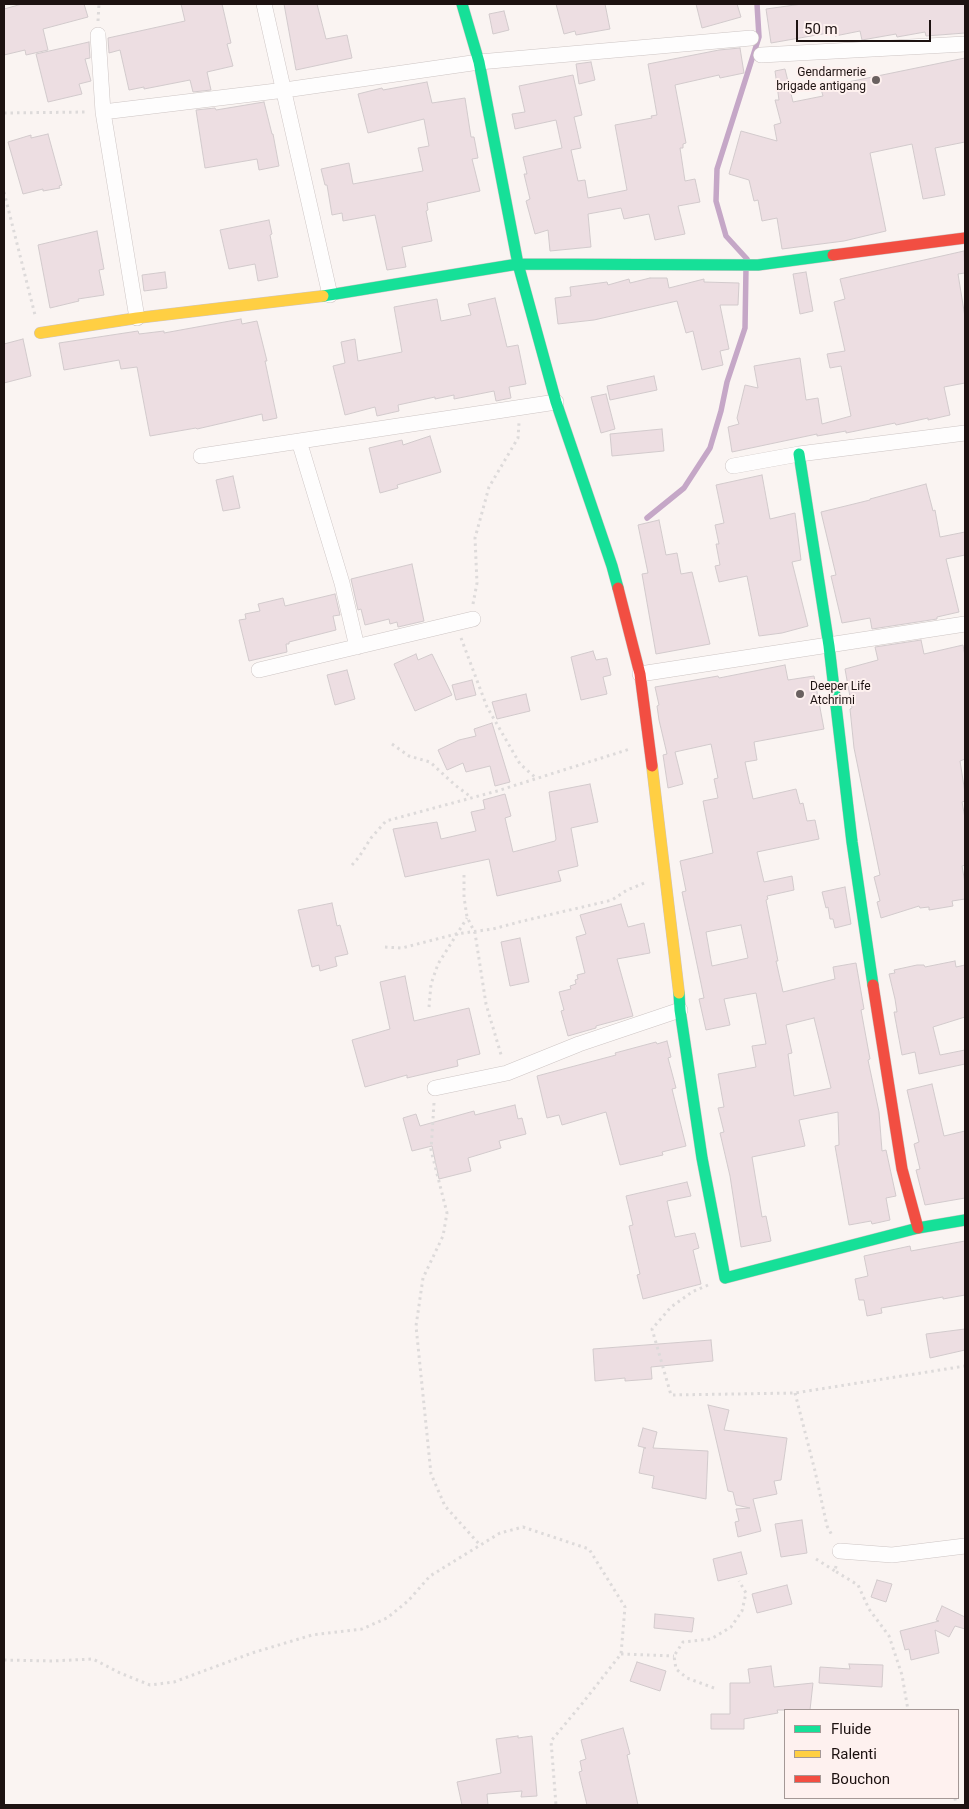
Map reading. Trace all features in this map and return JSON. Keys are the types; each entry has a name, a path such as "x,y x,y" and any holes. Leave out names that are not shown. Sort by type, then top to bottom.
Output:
{"street":[{"path":"264,4 330,295"},
{"path":"462,4 479,62 518,264 556,402 612,566 640,674 679,984 680,1010 702,1158 725,1278 918,1228 965,1220"},
{"path":"98,35 103,112 137,318"},
{"path":"103,112 285,90 479,62 751,38"},
{"path":"761,55 965,44"},
{"path":"40,333 137,318 330,295 518,264 758,265 965,238"},
{"path":"201,456 556,402"},
{"path":"732,466 799,454 965,433"},
{"path":"299,441 342,583 356,646"},
{"path":"799,454 829,646 852,842 887,1076 902,1169 918,1228"},
{"path":"259,670 473,619"},
{"path":"640,674 965,624"},
{"path":"435,1088 507,1072 579,1044 680,1010"},
{"path":"840,1551 892,1555 965,1546"}],"path":[{"path":"4,113 103,112"},
{"path":"4,192 40,333"},
{"path":"473,619 473,601 477,583 475,538 489,487 518,438 520,407"},
{"path":"455,624 487,707 520,764 536,778"},
{"path":"352,865 386,821 650,743"},
{"path":"392,744 409,756 430,762 455,785 472,797"},
{"path":"385,947 402,948 456,934 475,933 612,900 664,870"},
{"path":"464,876 467,917 475,933 486,1004 498,1048 507,1072"},
{"path":"429,1007 431,984 438,964 467,917"},
{"path":"435,1088 431,1150 447,1213 443,1236 423,1278 416,1326 431,1474 445,1506 480,1545"},
{"path":"725,1278 692,1292 671,1307 652,1329 670,1395 795,1393 965,1366"},
{"path":"795,1393 827,1526 840,1551 835,1571"},
{"path":"4,1660 52,1661 93,1659 120,1673 150,1685 174,1682 260,1651 312,1635 362,1629 387,1618 408,1601 430,1576 500,1533 523,1527 589,1549 625,1607 621,1654 582,1705 551,1741 555,1804"},
{"path":"816,1559 858,1585 868,1609 889,1636 902,1675 908,1709"},
{"path":"714,1688 687,1678 676,1669 674,1656 682,1642 710,1639 731,1627 742,1611 746,1593 739,1580"},
{"path":"621,1654 674,1656"}],"building":[{"path":"22,4 84,4 88,17 43,29 48,50 26,55 25,50 4,55 4,9"},
{"path":"181,4 222,4 231,43 227,44 233,66 207,72 211,90 193,92 190,80 129,90 120,50 109,53 108,38 185,21"},
{"path":"284,4 317,4 326,39 347,35 352,58 296,70"},
{"path":"556,4 605,4 610,29 576,35 575,31 564,34"},
{"path":"696,4 737,4 741,17 702,28"},
{"path":"802,4 965,4 965,33 926,36 925,32 897,37 896,34 862,40 860,31 835,36 834,32 771,43 766,9"},
{"path":"504,11 509,30 493,34 489,14"},
{"path":"89,42 90,58 85,59 91,81 79,84 82,94 48,102 36,54"},
{"path":"740,48 744,73 720,78 719,75 675,85 686,143 683,144 683,148 680,148 685,181 695,179 700,202 678,206 685,234 655,240 649,214 624,219 621,208 588,214 591,247 550,251 548,230 535,234 526,201 530,199 524,174 527,174 523,157 562,148 556,120 515,129 512,114 525,112 519,86 573,75 582,115 574,117 581,148 571,150 578,181 585,180 588,198 627,190 615,125 652,118 651,116 657,115 648,64 719,50"},
{"path":"965,58 965,142 935,148 945,195 923,199 912,144 870,153 886,231 844,241 782,249 777,218 762,221 758,200 754,201 749,180 729,174 741,131 777,141 774,125 781,123 775,100 779,100 775,71 785,69 793,102 823,96 821,89 848,82"},
{"path":"591,62 595,80 579,84 576,64"},
{"path":"427,82 432,103 465,98 471,137 474,137 478,158 472,159 480,191 427,203 428,210 426,211 432,241 402,247 406,267 387,270 375,215 343,221 342,213 332,215 327,185 325,185 321,169 349,163 353,184 423,171 418,148 429,146 424,119 368,133 358,94 382,88 383,90"},
{"path":"264,102 279,166 259,170 257,159 205,168 196,110 215,108 216,110"},
{"path":"48,134 62,185 59,186 60,188 43,191 43,189 23,194 8,142 31,135 31,138"},
{"path":"269,220 278,277 258,281 255,264 229,269 220,230"},
{"path":"97,231 104,269 99,270 104,295 78,299 79,301 50,308 38,245"},
{"path":"964,251 965,273 958,274 965,317 965,383 944,387 950,415 846,433 846,431 817,436 817,434 732,452 728,427 739,424 737,418 745,385 758,388 754,366 800,358 806,400 818,398 822,424 851,416 841,366 830,368 827,354 845,351 834,302 845,299 840,279"},
{"path":"165,272 167,288 144,291 142,275"},
{"path":"806,272 813,311 800,314 793,274"},
{"path":"650,278 667,278 669,288 704,279 704,282 739,283 738,305 720,305 729,349 720,351 723,365 702,370 693,331 686,333 677,301 594,320 558,324 555,298 571,296 570,287 607,282 608,285 629,279 630,283"},
{"path":"495,298 507,347 518,345 526,384 509,387 511,398 496,401 494,391 454,399 454,395 398,405 399,411 377,416 375,407 345,415 333,366 345,363 341,342 355,339 358,361 402,352 394,307 437,299 441,321 471,315 468,304"},
{"path":"241,319 242,324 257,321 267,361 265,361 277,418 263,421 262,414 197,429 150,436 137,367 121,369 119,360 64,370 59,343 138,331 139,334 164,331 164,333"},
{"path":"23,339 31,376 4,383 4,344"},
{"path":"654,376 657,390 610,400 607,386"},
{"path":"606,394 615,429 601,433 591,397"},
{"path":"662,429 664,451 612,456 610,434"},
{"path":"430,436 441,472 397,485 398,488 380,493 369,448 402,440 403,445"},
{"path":"762,475 770,519 795,513 801,560 792,562 808,626 782,633 759,636 747,576 719,582 715,566 720,565 716,544 719,544 715,525 724,523 716,485"},
{"path":"233,476 240,508 223,511 216,480"},
{"path":"926,484 933,511 935,510 940,537 965,532 965,555 946,559 959,612 937,617 937,619 872,629 870,618 842,623 831,576 836,575 821,512"},
{"path":"659,520 666,555 677,553 681,574 692,572 710,644 656,654 642,574 648,573 638,525"},
{"path":"412,564 424,621 398,627 397,622 390,624 389,619 365,625 361,609 358,610 351,579"},
{"path":"335,594 340,615 333,616 336,630 289,642 289,644 286,644 287,652 249,661 239,620 246,619 245,614 260,611 258,604 283,598 285,606"},
{"path":"921,640 924,654 963,645 965,656 965,759 960,761 965,793 965,801 962,802 965,818 965,865 962,866 965,899 952,901 953,906 929,910 929,907 920,908 919,906 881,918 877,902 880,901 874,877 880,875 854,748 850,709 852,708 845,669 878,660 875,647"},
{"path":"593,651 596,660 607,658 611,675 603,677 607,694 581,700 571,657"},
{"path":"416,654 418,660 432,654 452,695 415,711 394,664"},
{"path":"785,665 788,680 814,676 824,729 754,742 757,760 745,762 753,799 796,789 800,804 803,803 807,821 815,820 819,839 757,852 764,882 792,876 794,890 767,896 768,899 766,900 783,992 835,979 833,967 856,963 864,1009 861,1010 870,1059 868,1060 879,1112 882,1151 886,1150 896,1196 886,1198 890,1220 872,1224 871,1221 849,1225 835,1146 839,1145 838,1112 799,1120 805,1146 752,1157 762,1217 766,1216 771,1241 741,1247 730,1176 720,1133 724,1132 718,1108 724,1107 718,1074 756,1067 752,1046 766,1044 756,993 724,999 730,1025 706,1030 699,999 704,998 682,892 686,891 680,861 713,853 703,801 718,798 714,779 718,778 711,744 675,752 683,784 668,788 663,755 667,754 659,720 657,706 659,705 655,687 718,676 719,678","holes":["741,925 748,958 712,966 706,932","814,1018 831,1088 794,1096 788,1054 792,1053 786,1025"]},
{"path":"347,670 355,699 335,705 327,675"},
{"path":"472,680 476,695 456,700 452,685"},
{"path":"526,694 530,711 497,719 492,702"},
{"path":"492,723 510,782 495,786 490,766 466,772 463,763 447,770 438,750 459,740 476,736 474,729"},
{"path":"590,784 598,822 571,828 578,866 558,871 561,881 497,896 489,859 405,877 393,829 437,822 441,839 476,831 471,812 485,809 483,800 505,794 511,816 505,818 513,852 555,841 549,792"},
{"path":"845,887 851,924 835,928 833,919 830,919 828,907 826,908 822,892"},
{"path":"332,903 337,926 340,925 348,954 335,957 337,966 320,971 319,965 312,967 298,910"},
{"path":"621,904 628,927 644,923 650,953 617,959 633,1016 568,1036 561,1011 564,1010 559,992 571,989 570,986 576,984 577,975 585,973 576,937 586,934 580,915"},
{"path":"520,938 529,982 510,986 501,942"},
{"path":"955,961 956,967 965,965 965,1017 933,1027 940,1055 965,1050 965,1064 919,1074 915,1052 902,1055 894,1012 897,1012 895,999 889,974 895,973 894,970 917,965 924,965 925,967"},
{"path":"405,976 414,1021 469,1008 480,1054 457,1060 458,1066 407,1078 407,1075 365,1087 352,1040 390,1029 380,982"},
{"path":"667,1041 671,1057 668,1058 676,1088 672,1089 686,1146 662,1152 663,1155 620,1165 606,1112 562,1125 559,1115 547,1118 537,1076 616,1055 615,1053"},
{"path":"932,1084 944,1136 965,1131 965,1198 925,1205 916,1170 920,1169 914,1144 919,1142 907,1090"},
{"path":"515,1105 518,1119 522,1118 526,1134 499,1141 501,1148 468,1158 471,1171 439,1179 432,1146 412,1151 403,1118 416,1114 420,1126 474,1111 475,1115"},
{"path":"687,1182 691,1196 667,1201 675,1237 695,1233 699,1248 693,1250 701,1284 643,1299 637,1275 640,1274 629,1226 633,1225 626,1196"},
{"path":"965,1241 965,1295 881,1308 882,1313 867,1316 864,1300 859,1300 855,1279 868,1276 864,1256 910,1246 911,1251"},
{"path":"965,1329 965,1350 930,1358 926,1334"},
{"path":"711,1340 713,1361 651,1367 652,1379 625,1381 625,1378 595,1381 593,1349"},
{"path":"708,1405 729,1410 724,1430 787,1438 781,1480 774,1481 777,1494 753,1499 761,1531 738,1537 735,1522 739,1521 736,1509 750,1508 736,1505 733,1492 728,1491"},
{"path":"643,1428 657,1432 653,1448 708,1451 706,1499 652,1488 654,1476 639,1473 644,1448 646,1448 638,1446"},
{"path":"802,1520 807,1553 781,1557 775,1524"},
{"path":"741,1552 747,1574 718,1581 713,1559"},
{"path":"877,1580 892,1584 886,1602 871,1597"},
{"path":"787,1585 792,1604 757,1613 752,1594"},
{"path":"942,1606 965,1617 965,1629 955,1626 949,1637 935,1630 939,1653 911,1660 909,1649 905,1650 900,1631 939,1621 936,1620"},
{"path":"655,1614 694,1618 692,1632 654,1628"},
{"path":"637,1662 666,1671 660,1691 630,1681"},
{"path":"849,1664 883,1665 882,1687 819,1683 820,1667 850,1669"},
{"path":"771,1666 774,1687 813,1683 810,1709 777,1710 778,1713 744,1719 744,1729 711,1729 711,1714 730,1714 730,1683 750,1683 748,1669"},
{"path":"623,1728 630,1754 627,1755 638,1805 587,1805 579,1772 582,1771 580,1761 586,1759 581,1740"},
{"path":"518,1736 518,1738 532,1736 537,1796 521,1797 522,1791 487,1794 488,1805 462,1805 457,1782 501,1773 496,1739"}],"waterway":[{"path":"747,259 726,236 716,201 717,169 759,37 757,4"},
{"path":"647,518 684,488 710,448 727,382 745,328 746,268"}],"traffic: fast":[{"path":"462,4 479,62 518,264 556,402 618,588"},
{"path":"323,296 518,264 758,265 833,255"},
{"path":"799,454 829,646 852,842 873,985"},
{"path":"679,993 702,1158 725,1278 918,1228 965,1220"}],"traffic: slow":[{"path":"40,333 137,318 323,296"},
{"path":"652,766 679,993"}],"traffic: jam":[{"path":"833,255 965,238"},
{"path":"618,588 640,674 652,766"},
{"path":"873,985 902,1169 918,1228"}],"place":[{"name":"Gendarmerie brigade antigang","path":"876,80"},
{"name":"Deeper Life Atchrimi","path":"800,694"}]}
